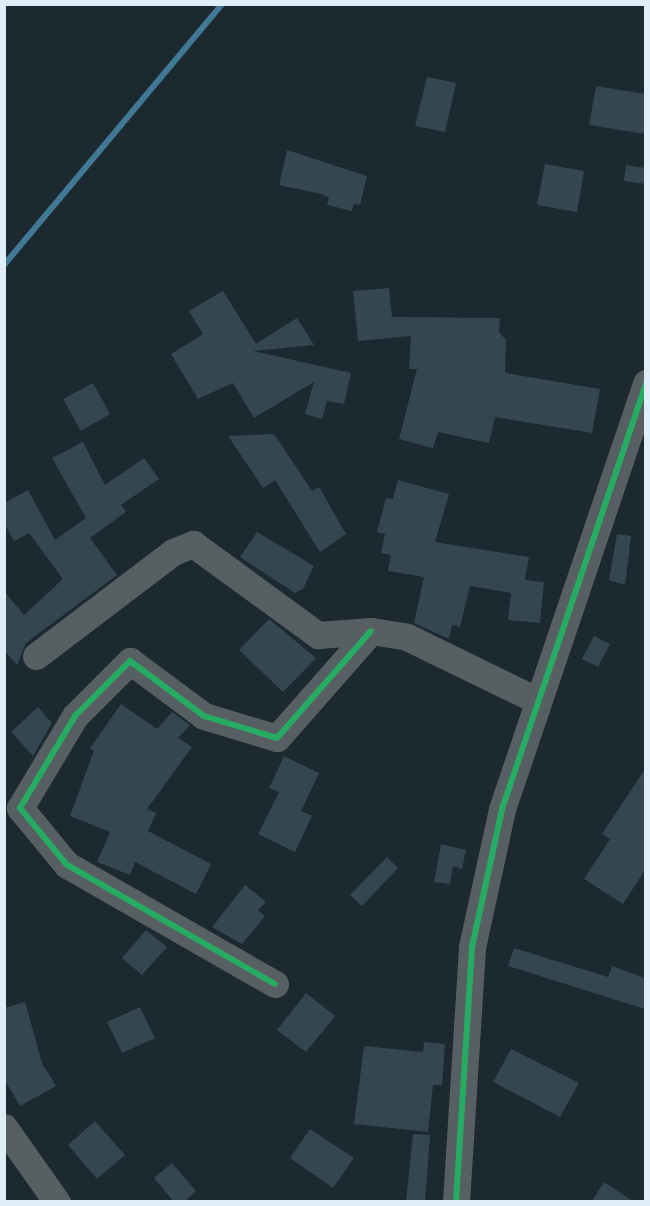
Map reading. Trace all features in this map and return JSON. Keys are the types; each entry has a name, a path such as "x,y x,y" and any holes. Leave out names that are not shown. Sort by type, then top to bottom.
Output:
{"street":[{"path":"456,1202 472,947 502,809 536,700 645,383"},
{"path":"36,656 173,552 193,544 318,635 371,631 407,637 536,700"},
{"path":"275,984 67,865 20,808 75,716 130,662 204,716 277,738 371,631"},
{"path":"4,1127 57,1202"}],"building":[{"path":"427,77 456,83 445,132 415,126"},
{"path":"596,86 645,94 645,134 589,125"},
{"path":"287,150 367,176 360,205 354,204 352,211 327,205 329,198 321,194 279,185"},
{"path":"545,164 584,171 577,212 537,205"},
{"path":"626,165 645,168 645,184 624,181"},
{"path":"389,288 392,317 500,318 499,332 506,340 505,373 600,389 592,433 495,417 489,443 438,432 433,448 399,439 417,369 409,369 411,336 358,341 353,291"},
{"path":"223,291 256,344 297,318 314,345 253,351 351,373 344,404 327,401 322,419 305,414 314,382 254,418 233,383 198,399 171,354 203,334 189,311"},
{"path":"93,383 110,414 81,431 63,399"},
{"path":"274,434 312,491 319,487 346,534 320,552 275,480 263,488 228,436"},
{"path":"83,442 105,485 144,458 159,479 121,505 126,512 90,538 117,575 26,643 17,665 4,650 4,591 24,615 63,579 29,533 14,541 4,523 4,503 28,490 55,540 86,518 52,458"},
{"path":"398,480 449,494 435,542 529,557 525,580 544,582 540,623 508,620 511,593 470,586 460,627 452,625 449,639 414,623 424,577 388,571 391,555 381,553 385,534 377,532 386,498 393,499"},
{"path":"257,532 314,566 303,589 295,593 240,557"},
{"path":"617,534 631,536 625,585 609,580"},
{"path":"269,619 316,658 283,692 239,650"},
{"path":"594,636 610,644 598,667 582,659"},
{"path":"121,704 157,729 172,712 190,725 178,738 192,747 147,809 156,813 148,831 211,864 196,894 135,862 130,875 97,862 110,832 70,816 94,751 90,748"},
{"path":"38,707 52,723 33,756 11,732"},
{"path":"284,756 319,773 301,811 312,816 295,852 258,834 279,792 269,788"},
{"path":"645,769 645,870 623,904 584,879 610,839 602,834"},
{"path":"441,844 466,850 462,869 453,866 450,884 434,882"},
{"path":"387,857 398,868 362,906 350,895"},
{"path":"245,885 266,902 258,910 265,916 242,944 212,927"},
{"path":"146,930 167,947 142,975 122,958"},
{"path":"514,948 608,977 612,966 645,978 645,1009 508,966"},
{"path":"306,993 335,1016 306,1052 277,1030"},
{"path":"25,1002 42,1063 56,1086 20,1106 4,1079 4,1008"},
{"path":"140,1007 155,1038 122,1053 107,1022"},
{"path":"424,1042 445,1044 442,1085 433,1085 428,1132 354,1124 364,1046 423,1052"},
{"path":"511,1049 579,1083 560,1117 493,1082"},
{"path":"95,1121 125,1155 97,1179 68,1145"},
{"path":"310,1129 354,1158 333,1188 290,1158"},
{"path":"413,1134 430,1135 425,1202 406,1202"},
{"path":"172,1163 196,1191 184,1202 174,1202 154,1178"},
{"path":"604,1182 634,1202 591,1202"}],"waterway":[{"path":"4,265 222,4"}],"cycle path":[{"path":"456,1202 472,947 502,809 646,383"},
{"path":"275,984 67,865 20,808 75,716 130,661 204,716 277,738 371,631"}]}
